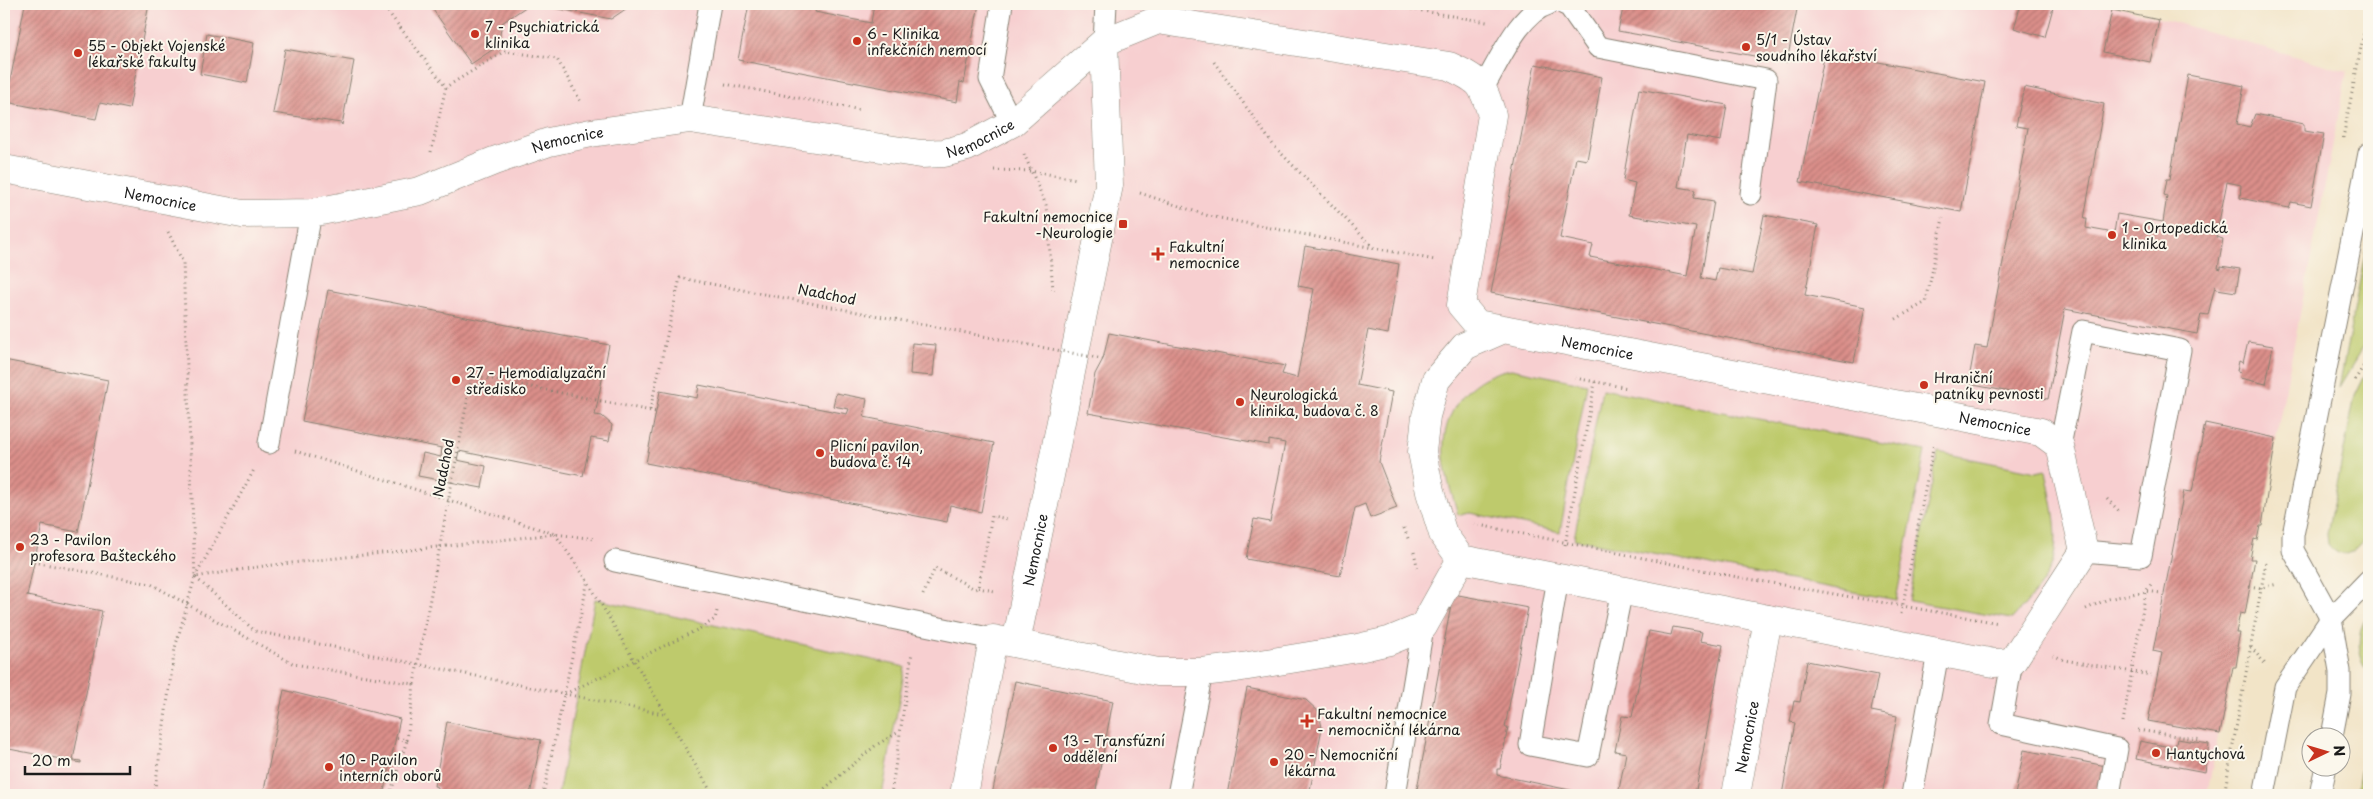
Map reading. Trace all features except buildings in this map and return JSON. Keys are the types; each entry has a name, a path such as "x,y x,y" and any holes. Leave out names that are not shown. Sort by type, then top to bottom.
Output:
{"street":[{"name":"Nemocnice","path":"4,169 149,198 242,214 311,213 420,191 494,161 550,142 591,132 690,119 921,154 944,153 967,147 1012,123 1104,42 1158,20 1449,66 1470,76 1484,88 1492,115 1462,305 1477,324 1939,412 2051,439"},
{"name":"Nemocnice","path":"964,795 1005,641 1109,185 1104,42"},
{"path":"1504,330 1465,346 1436,380 1426,416 1422,452 1430,492 1443,534 1461,558 1558,578 1938,653 2003,663 2027,637 2084,551 2051,439"},
{"path":"1005,641 1158,672 1202,672 1358,648 1390,641 1423,626 1461,558"},
{"name":"Nemocnice","path":"1736,795 1768,619"}],"lane":[{"path":"690,119 710,4"},
{"path":"1002,4 990,79 1012,123"},
{"path":"1104,42 1106,4"},
{"path":"1484,88 1523,21 1541,6 1549,4"},
{"path":"1564,4 1570,6 1598,48 1766,80 1751,194"},
{"path":"2334,726 2340,694 2340,671 2331,619 2293,550 2292,535 2369,153"},
{"path":"269,443 311,213"},
{"path":"2051,439 2083,331 2180,350 2141,556 2084,551"},
{"path":"616,561 1005,641"},
{"path":"1558,578 1530,745 1588,756 1622,590"},
{"path":"2264,795 2285,687 2331,619 2369,580"},
{"path":"1395,795 1423,626"},
{"path":"1912,795 1938,653"},
{"path":"2003,663 2001,724 2117,749 2109,795"},
{"path":"1178,795 1202,672"},
{"path":"2320,795 2324,776"}],"path":[{"path":"382,4 446,87"},
{"path":"1382,4 1520,27"},
{"path":"1202,28 1200,42 1274,146 1374,248"},
{"path":"1109,185 1152,196 1209,216 1468,266"},
{"path":"149,198 183,262 195,577 255,630 664,714"},
{"path":"1896,319 1926,302 1943,218"},
{"name":"Nadchod","path":"650,410 680,278 1103,359"},
{"path":"1558,578 1602,348"},
{"path":"2354,382 2369,357"},
{"name":"Nadchod","path":"390,795 407,740 414,684 472,375 656,412"},
{"path":"1895,644 1939,412"},
{"path":"154,795 175,648 195,577 269,443 555,534 587,580 713,795"},
{"path":"1479,524 1566,544 2007,624 2027,637"},
{"path":"195,577 264,566 555,534"},
{"path":"543,795 587,580 616,561"},
{"path":"34,562 151,584 294,664 414,684"},
{"path":"2117,749 2146,591 2157,576"},
{"path":"565,694 699,629 715,619 723,583"},
{"path":"2083,611 2108,599 2146,591 2160,593"},
{"path":"2056,646 2050,654 2064,660 2151,675"},
{"path":"2122,728 2202,740"},
{"path":"817,795 876,745 899,732 891,795"},
{"path":"395,738 407,740"}],"shaded area":[{"name":"Fakultní nemocnice","path":"4,4 2110,4 2347,71 2276,438 2254,538 2209,628 2238,633 2207,795 4,795"}],"green space":[{"path":"2369,234 2369,337 2339,387"},
{"path":"2369,367 2369,534 2360,545 2345,554 2339,553 2328,544 2327,534 2355,396"},
{"path":"1511,369 1587,384 1560,532 1470,513 1458,515 1445,466 1445,432 1450,417 1457,403 1467,391 1480,381 1494,374"},
{"path":"1602,389 1925,451 1896,600 1574,539"},
{"path":"1938,452 2036,472 2046,470 2055,520 2056,545 2054,557 2043,583 2012,619 1909,601"},
{"path":"595,599 905,667 882,795 558,795"},
{"path":"2369,613 2369,673 2362,659 2359,643 2362,627"},
{"path":"2369,725 2369,795 2356,795"}],"place":[{"name":"7 - Psychiatrická klinika","path":"475,34"},
{"name":"6 - Klinika infekčních nemocí","path":"857,41"},
{"name":"5/1 - Ústav soudního lékařství","path":"1746,47"},
{"name":"55 - Objekt Vojenské lékařské fakulty","path":"78,53"},
{"name":"Fakultní nemocnice -Neurologie","path":"1123,224"},
{"name":"1 - Ortopedická klinika","path":"2112,235"},
{"name":"Fakultní nemocnice","path":"1158,254"},
{"name":"27 - Hemodialyzační středisko","path":"456,380"},
{"name":"Hraniční patníky pevnosti","path":"1924,385"},
{"name":"Neurologická klinika, budova č. 8","path":"1240,402"},
{"name":"Plicní pavilon, budova č. 14","path":"820,453"},
{"name":"23 - Pavilon profesora Bašteckého","path":"20,547"},
{"name":"Fakultní nemocnice - nemocniční lékárna","path":"1307,721"},
{"name":"13 - Transfúzní oddělení","path":"1053,748"},
{"name":"Hantychová","path":"2156,753"},
{"name":"20 - Nemocniční lékárna","path":"1274,762"},
{"name":"10 - Pavilon interních oborů","path":"329,767"}]}
